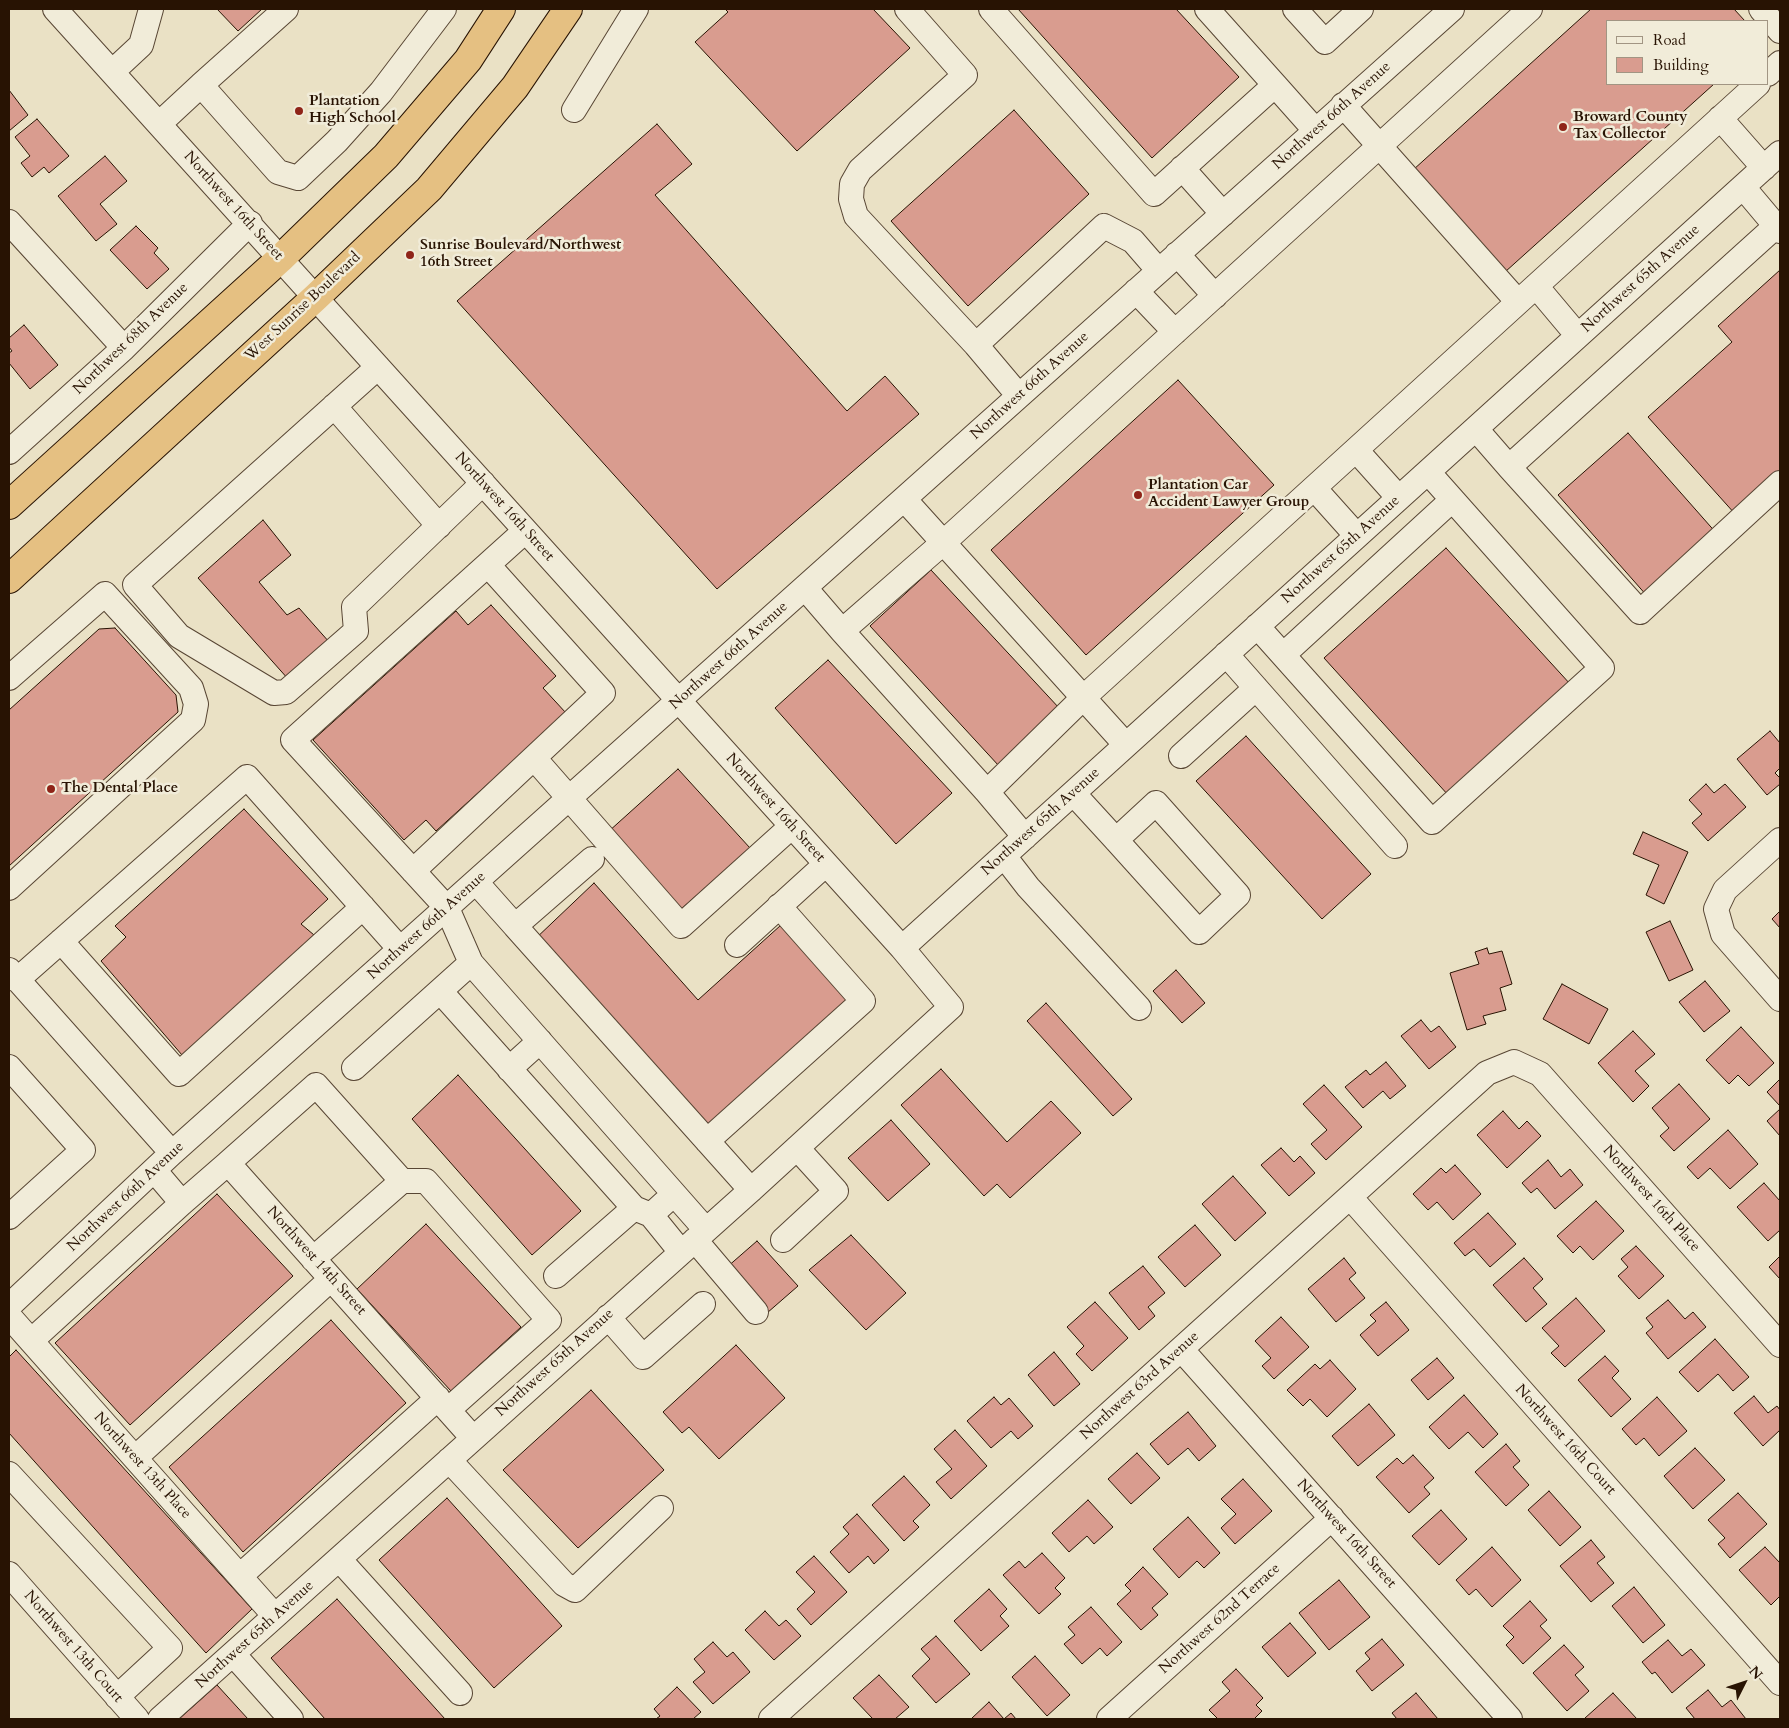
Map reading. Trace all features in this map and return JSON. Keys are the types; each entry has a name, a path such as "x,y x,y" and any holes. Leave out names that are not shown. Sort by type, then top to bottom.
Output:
{"highway":[{"path":"9,505 280,259 386,156 468,60 501,9"},
{"path":"528,66 551,9"},
{"name":"West Sunrise Boulevard","path":"9,579 316,297 429,189 515,86 568,9"}],"street":[{"name":"Northwest 16th Street","path":"55,9 250,223 280,259 678,702 902,948 950,1007"},
{"path":"112,72 141,45 151,9"},
{"path":"160,124 286,9"},
{"path":"201,85 278,172 298,178 337,141 381,92 444,9"},
{"path":"574,110 636,9"},
{"path":"907,9 965,74 860,170 852,184 851,199 856,216 976,346 1019,396"},
{"path":"991,9 1154,194 1275,85"},
{"path":"1207,9 1316,130"},
{"path":"1295,9 1324,42 1361,9"},
{"name":"Northwest 66th Avenue","path":"9,1306 172,1153 1452,9"},
{"path":"842,631 944,542 1530,9"},
{"path":"1761,9 1780,31"},
{"path":"1769,73 1780,63"},
{"path":"987,792 1084,697 1757,85"},
{"path":"1343,106 1518,302"},
{"path":"1720,118 1772,161"},
{"name":"Northwest 65th Avenue","path":"902,948 1772,161"},
{"path":"1182,168 1223,214"},
{"path":"1510,467 1778,228 1743,187"},
{"path":"9,222 124,348"},
{"name":"Northwest 68th Avenue","path":"9,452 124,348 250,223"},
{"path":"976,346 1104,226 1133,240 1159,271"},
{"path":"1177,254 1215,296"},
{"path":"1536,286 1578,336"},
{"path":"1136,291 1175,332"},
{"path":"378,366 134,585 172,629 179,636 274,693 286,692 356,631 354,607 483,483"},
{"path":"334,406 439,526"},
{"path":"1476,429 1640,612 1780,483"},
{"path":"1356,450 1399,498"},
{"path":"1257,626 1432,822 1602,668 1428,472"},
{"path":"1314,488 1357,536"},
{"path":"904,499 1126,745"},
{"path":"1283,655 1452,500"},
{"path":"525,531 293,740 447,908 471,963 674,1194 694,1241 756,1312"},
{"path":"413,871 602,693 488,565"},
{"path":"805,588 1025,836"},
{"path":"9,678 105,594 191,688 196,704 193,720 9,888"},
{"path":"1226,654 1395,846"},
{"path":"1181,756 1256,688"},
{"path":"534,758 681,926 792,826"},
{"path":"172,1153 11,973 61,941 247,777 400,949"},
{"path":"1073,793 1199,932 1238,895 1156,804 1116,840"},
{"path":"1780,840 1725,890 1716,909 1723,934 1780,999"},
{"path":"1004,856 1028,887 1139,1008"},
{"path":"516,926 592,858"},
{"path":"737,945 826,864"},
{"path":"476,882 750,1190"},
{"path":"707,1141 864,1001 779,906"},
{"path":"61,941 179,1074 363,907"},
{"path":"354,1068 471,963"},
{"path":"440,991 509,1069 643,1212 694,1241"},
{"name":"Northwest 65th Avenue","path":"160,1719 449,1460 472,1437 694,1241 950,1007"},
{"path":"509,1069 540,1041"},
{"name":"Northwest 63rd Avenue","path":"779,1717 1181,1349 1488,1073 1514,1062"},
{"name":"Northwest 16th Place","path":"1514,1062 1540,1074 1780,1345"},
{"path":"9,1067 84,1150 9,1217"},
{"path":"30,1341 316,1085 402,1181"},
{"path":"783,1240 836,1192 797,1148"},
{"name":"Northwest 14th Street","path":"228,1163 472,1437"},
{"path":"154,1170 182,1203"},
{"path":"313,1259 402,1181 426,1181 574,1347"},
{"path":"556,1276 643,1212 674,1194"},
{"name":"Northwest 16th Court","path":"1350,1197 1780,1682"},
{"path":"135,1458 331,1279"},
{"path":"608,1317 643,1357 702,1304"},
{"name":"Northwest 13th Place","path":"9,1316 276,1616"},
{"path":"240,1576 443,1404 549,1320"},
{"name":"Northwest 16th Street","path":"1181,1349 1510,1719"},
{"path":"449,1460 564,1584 575,1590 661,1508"},
{"path":"9,1474 170,1648 117,1697"},
{"name":"Northwest 62nd Terrace","path":"1109,1719 1332,1518"},
{"path":"339,1559 460,1693"},
{"name":"Northwest 13th Court","path":"9,1574 136,1719"},
{"path":"233,1654 291,1719"}],"building":[{"path":"217,9 262,9 238,31"},
{"path":"725,9 873,9 910,48 797,151 695,42 728,12"},
{"path":"1018,9 1176,9 1239,77 1152,158"},
{"name":"Broward County Tax Collector","path":"1591,9 1734,9 1744,20 1606,20 1606,85 1713,85 1505,272 1413,170"},
{"path":"9,90 28,115 9,131"},
{"path":"1014,110 1089,194 968,306 891,221"},
{"path":"37,119 69,156 49,173 44,167 32,177 21,163 30,156 15,137"},
{"path":"657,124 692,164 655,195 847,411 885,376 919,414 717,589 457,301"},
{"path":"105,156 127,181 100,204 117,224 96,241 58,196"},
{"path":"136,226 158,248 154,253 169,269 147,289 110,250"},
{"path":"1780,270 1780,475 1736,515 1648,417 1732,342 1718,326"},
{"path":"24,325 58,365 30,389 9,363 9,353 12,351 9,347 9,338"},
{"path":"1178,380 1274,485 1086,655 991,550"},
{"path":"1628,433 1718,535 1648,597 1558,495"},
{"path":"263,520 291,555 259,582 287,615 299,608 330,643 289,680 198,578"},
{"path":"1446,548 1571,685 1449,796 1324,658"},
{"path":"931,570 1060,709 999,766 870,626"},
{"path":"491,605 556,676 543,688 566,713 436,831 426,820 404,840 313,740 456,611 468,625"},
{"name":"The Dental Place","path":"115,628 176,695 178,712 9,866 9,710 99,629"},
{"path":"828,660 952,793 896,844 775,708"},
{"path":"1770,731 1780,743 1780,768 1775,773 1780,778 1780,784 1767,795 1737,759"},
{"path":"1246,736 1371,874 1322,919 1196,781"},
{"path":"678,769 750,848 679,911 608,832"},
{"path":"1706,784 1714,793 1725,784 1746,807 1708,841 1692,823 1702,814 1689,800"},
{"path":"244,809 328,899 301,924 314,935 182,1055 101,961 126,937 115,926"},
{"path":"1643,832 1688,852 1664,904 1646,895 1659,865 1633,854"},
{"path":"594,883 698,1000 781,925 848,999 704,1132 533,941"},
{"path":"1780,911 1780,928 1772,919"},
{"path":"1670,921 1693,970 1669,981 1646,932"},
{"path":"1487,948 1489,954 1502,951 1512,984 1500,988 1506,1010 1483,1016 1486,1024 1467,1030 1450,973 1479,964 1475,952"},
{"path":"1176,970 1205,1003 1182,1023 1153,991"},
{"path":"1705,981 1730,1011 1704,1032 1679,1002"},
{"path":"1562,984 1608,1009 1589,1044 1543,1019"},
{"path":"1046,1003 1132,1099 1113,1116 1027,1021"},
{"path":"1421,1020 1431,1032 1439,1026 1456,1047 1429,1069 1401,1036"},
{"path":"1741,1027 1774,1063 1749,1086 1738,1075 1729,1084 1706,1060"},
{"path":"1633,1031 1655,1054 1635,1071 1649,1086 1633,1102 1598,1063"},
{"path":"1386,1062 1406,1086 1390,1099 1383,1091 1363,1108 1345,1087 1366,1070 1370,1075"},
{"path":"941,1069 1007,1142 1051,1101 1081,1133 1010,1198 997,1184 984,1196 901,1105"},
{"path":"458,1075 581,1211 532,1255 412,1119"},
{"path":"1780,1079 1780,1106 1767,1092"},
{"path":"1679,1084 1710,1119 1674,1151 1660,1136 1669,1128 1652,1108"},
{"path":"1324,1085 1362,1127 1326,1160 1311,1144 1327,1130 1303,1104"},
{"path":"1780,1109 1780,1136 1767,1121"},
{"path":"1503,1111 1519,1129 1527,1121 1541,1136 1507,1168 1477,1135"},
{"path":"891,1120 930,1164 888,1201 848,1158"},
{"path":"1728,1130 1758,1164 1730,1189 1710,1168 1698,1179 1687,1167"},
{"path":"1281,1148 1294,1162 1300,1156 1315,1173 1289,1196 1261,1165"},
{"path":"1548,1160 1561,1177 1570,1169 1583,1185 1555,1209 1537,1188 1531,1193 1522,1183"},
{"path":"1455,1165 1481,1194 1453,1220 1437,1202 1428,1210 1413,1194 1441,1168 1446,1173"},
{"path":"1233,1176 1266,1213 1235,1241 1202,1204"},
{"path":"1764,1183 1780,1201 1780,1230 1768,1241 1737,1207"},
{"path":"217,1194 293,1276 130,1425 55,1343"},
{"path":"1596,1201 1624,1231 1593,1260 1580,1246 1573,1253 1557,1236"},
{"path":"1488,1213 1516,1244 1490,1267 1474,1249 1465,1256 1454,1243"},
{"path":"426,1224 521,1327 451,1391 357,1289"},
{"path":"1195,1225 1221,1255 1185,1287 1158,1257"},
{"path":"851,1235 906,1293 866,1330 809,1270"},
{"path":"757,1241 798,1286 767,1313 726,1268"},
{"path":"1636,1246 1664,1276 1639,1299 1618,1276 1628,1267 1621,1259"},
{"path":"1780,1256 1780,1279 1769,1267"},
{"path":"1344,1258 1356,1273 1349,1279 1365,1298 1336,1322 1308,1289"},
{"path":"1524,1258 1543,1279 1533,1288 1547,1304 1526,1322 1493,1285"},
{"path":"1143,1266 1165,1293 1148,1307 1155,1316 1139,1330 1109,1293"},
{"path":"1576,1298 1605,1331 1565,1367 1551,1353 1559,1346 1542,1328"},
{"path":"1668,1300 1685,1319 1693,1312 1706,1327 1668,1359 1646,1333 1653,1327 1646,1318"},
{"path":"1095,1302 1128,1338 1092,1371 1076,1354 1084,1346 1067,1327"},
{"path":"1386,1302 1409,1330 1378,1356 1360,1335 1376,1321 1370,1315"},
{"path":"1281,1317 1309,1347 1274,1379 1262,1366 1271,1358 1255,1341"},
{"path":"331,1320 406,1403 243,1552 169,1467"},
{"path":"1715,1339 1749,1377 1733,1391 1718,1374 1698,1392 1679,1372"},
{"path":"736,1345 785,1398 719,1459 689,1427 682,1433 663,1412"},
{"path":"16,1350 252,1609 206,1653 9,1433 9,1357"},
{"path":"1054,1352 1080,1384 1054,1406 1028,1375"},
{"path":"1605,1356 1619,1371 1612,1378 1631,1399 1611,1417 1578,1380"},
{"path":"1437,1358 1454,1378 1428,1400 1411,1380"},
{"path":"1330,1360 1356,1389 1327,1417 1310,1399 1303,1406 1287,1390 1315,1364 1320,1369"},
{"path":"591,1390 664,1470 578,1548 503,1470"},
{"path":"1464,1395 1498,1434 1483,1448 1468,1432 1449,1449 1429,1427"},
{"path":"1754,1396 1768,1413 1777,1406 1780,1410 1780,1430 1763,1446 1734,1413"},
{"path":"994,1397 1001,1405 1009,1398 1033,1426 1018,1439 1011,1431 991,1448 967,1421"},
{"path":"1657,1397 1687,1431 1659,1456 1644,1438 1636,1445 1622,1429"},
{"path":"1369,1404 1395,1435 1358,1466 1332,1436"},
{"path":"1188,1412 1216,1446 1199,1461 1188,1448 1168,1465 1150,1444"},
{"path":"955,1430 987,1466 951,1499 936,1482 952,1469 934,1449"},
{"path":"1506,1444 1520,1461 1513,1467 1529,1485 1506,1506 1475,1472"},
{"path":"1695,1448 1725,1480 1693,1509 1664,1476"},
{"path":"1137,1453 1160,1478 1131,1504 1108,1479"},
{"path":"1413,1455 1434,1478 1424,1487 1430,1494 1409,1513 1376,1477 1397,1458 1403,1464"},
{"path":"904,1476 930,1505 913,1521 919,1527 904,1541 872,1505"},
{"path":"1243,1479 1272,1511 1235,1544 1221,1528 1236,1514 1221,1499"},
{"path":"1549,1491 1581,1527 1560,1546 1528,1510"},
{"path":"1738,1493 1767,1524 1730,1558 1718,1544 1725,1538 1708,1520"},
{"path":"447,1498 562,1626 494,1688 379,1560"},
{"path":"1088,1500 1113,1527 1094,1544 1087,1536 1069,1552 1052,1533"},
{"path":"1441,1510 1467,1539 1439,1565 1412,1536"},
{"path":"857,1514 889,1550 874,1564 868,1556 849,1573 830,1552 849,1534 843,1527"},
{"path":"1188,1517 1220,1553 1204,1568 1197,1561 1179,1578 1153,1549"},
{"path":"1591,1540 1605,1557 1597,1563 1614,1583 1591,1602 1560,1566"},
{"path":"1492,1547 1521,1580 1492,1607 1476,1589 1469,1595 1456,1580"},
{"path":"1765,1547 1780,1563 1780,1596 1771,1605 1739,1570"},
{"path":"1042,1553 1065,1578 1055,1588 1061,1594 1039,1614 1003,1575 1019,1561 1025,1568"},
{"path":"814,1556 847,1592 811,1625 797,1609 815,1592 796,1572"},
{"path":"1143,1567 1168,1594 1152,1608 1158,1615 1141,1630 1117,1604 1131,1591 1125,1585"},
{"path":"1339,1580 1370,1617 1329,1650 1299,1613"},
{"path":"1634,1587 1665,1625 1643,1643 1612,1606"},
{"path":"989,1589 1007,1609 1000,1616 1009,1626 981,1651 954,1621"},
{"path":"337,1599 445,1719 325,1719 271,1658"},
{"path":"1530,1601 1547,1620 1540,1626 1551,1638 1523,1664 1506,1645 1514,1637 1503,1626"},
{"path":"1091,1607 1122,1642 1107,1656 1100,1648 1082,1664 1064,1644 1075,1635 1068,1627"},
{"path":"765,1611 779,1626 786,1620 801,1636 774,1660 745,1630"},
{"path":"1290,1623 1316,1653 1288,1677 1262,1647"},
{"path":"936,1636 970,1674 936,1703 912,1676 930,1659 921,1649"},
{"path":"1382,1639 1404,1665 1372,1691 1356,1671 1370,1659 1365,1653"},
{"path":"1668,1640 1682,1656 1691,1649 1705,1665 1672,1693 1655,1672 1652,1674 1642,1662"},
{"path":"713,1642 727,1657 733,1652 750,1672 713,1704 693,1682 705,1672 694,1659"},
{"path":"1564,1645 1584,1667 1575,1675 1589,1691 1567,1711 1533,1673"},
{"path":"1035,1656 1070,1695 1047,1716 1012,1677"},
{"path":"1236,1669 1263,1698 1256,1705 1262,1711 1254,1719 1218,1719 1209,1710 1230,1691 1222,1682"},
{"path":"879,1675 909,1707 895,1719 873,1719 853,1698"},
{"path":"217,1685 248,1719 179,1719"},
{"path":"677,1687 701,1712 693,1719 656,1719 660,1716 654,1709"},
{"path":"1708,1690 1722,1707 1731,1700 1746,1719 1695,1719 1686,1708"},
{"path":"1416,1693 1438,1719 1397,1719 1392,1713"},
{"path":"1613,1693 1637,1719 1585,1718"},
{"path":"989,1702 1004,1719 971,1719"},
{"path":"1011,1713 1016,1719 1004,1719"}],"place":[{"name":"Plantation High School","path":"299,111"},
{"name":"Broward County Tax Collector","path":"1563,127"},
{"name":"Sunrise Boulevard/Northwest 16th Street","path":"410,255"},
{"name":"Plantation Car Accident Lawyer Group","path":"1138,495"},
{"name":"The Dental Place","path":"51,789"}]}
